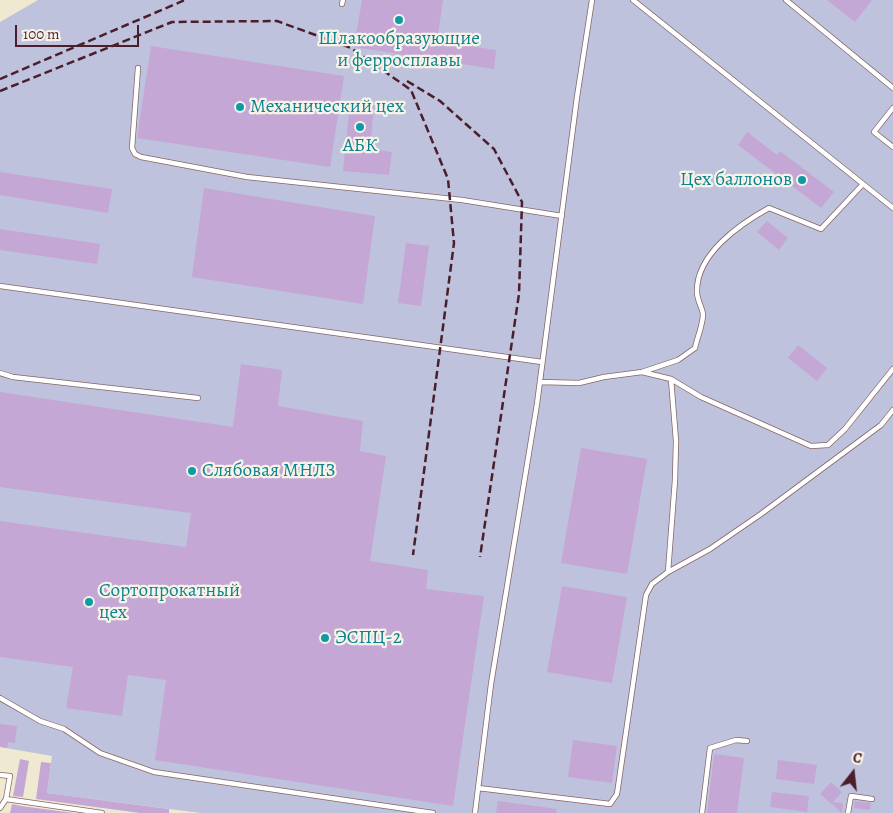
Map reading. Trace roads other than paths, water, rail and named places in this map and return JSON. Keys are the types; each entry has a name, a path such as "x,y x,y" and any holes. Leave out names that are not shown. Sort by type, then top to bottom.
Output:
{"lane":[{"path":"475,813 492,684 540,382 592,0"},
{"path":"633,0 893,208"},
{"path":"786,0 893,88"},
{"path":"138,68 132,148 135,154 141,157 247,177 462,200 562,216"},
{"path":"893,108 874,132 893,147"},
{"path":"540,382 579,384 604,377 642,372 678,360 695,348 703,315 697,292 701,273 716,247 748,219 769,208 821,229 863,184"},
{"path":"0,286 542,362"},
{"path":"642,372 671,378 701,397 810,446 828,445 845,429 893,369"},
{"path":"0,373 13,377 198,398"},
{"path":"668,572 676,470 676,441 671,378"},
{"path":"478,788 610,804 617,794 646,595 652,584 761,514 881,425 893,410"},
{"path":"0,698 40,721 64,729 100,753 154,772 433,813"},
{"path":"702,813 710,748 736,740 747,741"},
{"path":"0,774 10,776 6,800 0,808"},
{"path":"848,813 851,796 872,799"},
{"path":"6,800 102,813"}],"railway":[{"path":"0,79 185,0"},
{"path":"0,91 172,22 277,21 351,48 411,90 448,179 454,243 413,555"},
{"path":"407,81 440,101 494,149 522,202 519,294 480,557"}],"place":[{"name":"Шлакообразующие и ферросплавы","path":"399,20"},
{"name":"Механический цех","path":"240,107"},
{"name":"АБК","path":"360,127"},
{"name":"Цех баллонов","path":"802,180"},
{"name":"Слябовая МНЛЗ","path":"192,471"},
{"name":"Сортопрокатный цех","path":"89,602"},
{"name":"ЭСПЦ-2","path":"325,638"}]}
